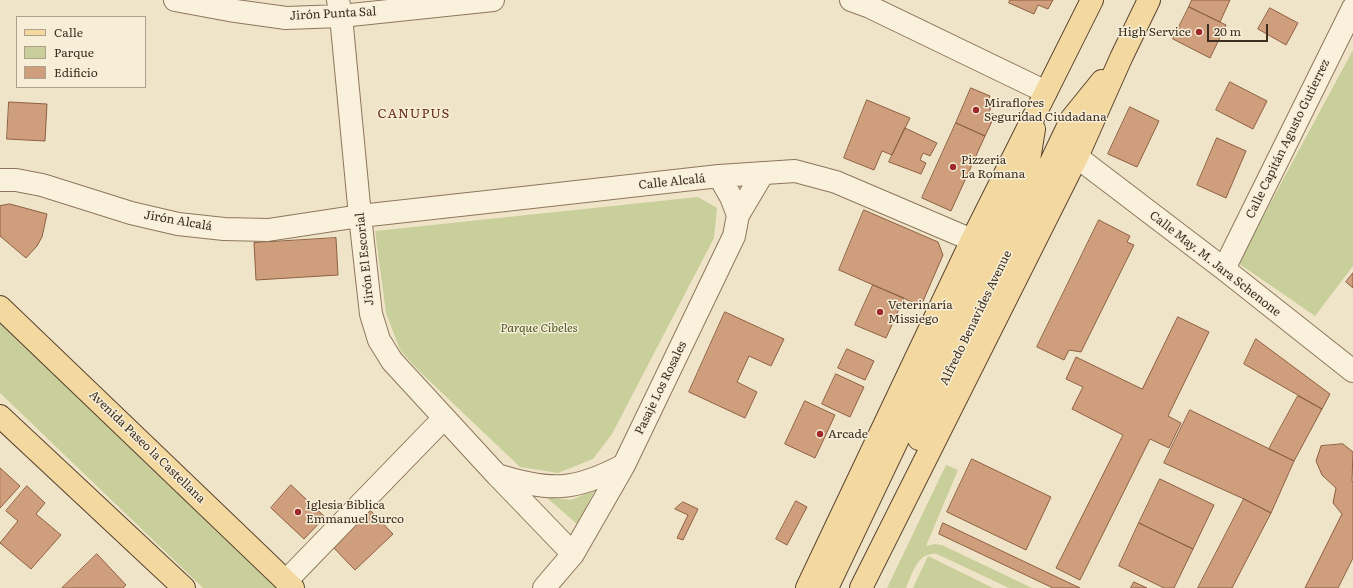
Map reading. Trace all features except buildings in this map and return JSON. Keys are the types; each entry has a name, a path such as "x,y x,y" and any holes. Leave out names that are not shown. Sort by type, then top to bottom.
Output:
{"main road":[{"name":"Alfredo Benavides Avenue","path":"807,588 972,240 1092,0"},
{"name":"Alfredo Benavides Avenue","path":"860,588 1077,157 1121,58 1149,0"},
{"name":"Alfredo Benavides Avenue","path":"848,588 1072,118 1121,58"},
{"name":"Alfredo Benavides Avenue","path":"827,588 1028,166 1042,100"},
{"name":"Avenida Paseo la Castellana","path":"0,307 290,585"},
{"path":"0,416 184,588"}],"street":[{"name":"Jirón Punta Sal","path":"175,0 229,10 286,18 340,8 493,0"},
{"path":"865,2 1042,100"},
{"name":"Jirón El Escorial","path":"340,8 371,314 379,340 392,361 496,474 573,554"},
{"name":"Calle Capitán Agusto Gutierrez","path":"1224,269 1353,8"},
{"name":"Calle May. M. Jara Schenone","path":"1077,157 1224,269 1353,371"},
{"name":"Calle Alcalá","path":"360,216 719,176 795,171 836,182 972,240"},
{"path":"738,215 763,173"},
{"path":"719,176 731,197 738,215"},
{"name":"Jirón Alcalá","path":"0,180 16,180 42,185 131,213 178,224 224,229 268,230 360,216"},
{"name":"Pasaje Los Rosales","path":"544,588 573,554 624,465 734,236 738,215"},
{"path":"290,585 444,418"},
{"path":"496,474 538,485 564,486 593,479 624,465"}],"green space":[{"path":"1353,50 1353,266 1315,316 1238,263"},
{"name":"Parque Cibeles","path":"698,197 717,208 714,238 612,434 593,459 558,473 520,467 418,370 400,350 386,313 375,231"},
{"path":"0,322 279,588 203,588 0,393"},
{"path":"946,465 958,470 926,546 935,544 942,545 1032,588 1009,588 937,554 930,554 920,560 906,588 887,588"},
{"path":"595,490 577,524 546,497 571,500"},
{"path":"928,556 993,588 913,588"}],"place":[{"name":"High Service","path":"1199,32"},
{"name":"Miraflores Seguridad Ciudadana","path":"976,110"},
{"name":"Pizzeria La Romana","path":"953,167"},
{"name":"Veterinaría Missiego","path":"880,312"},
{"name":"Arcade","path":"820,434"},
{"name":"Iglesia Biblica Emmanuel Surco","path":"298,512"}],"district":[{"name":"CANUPUS","path":"414,114"}]}
